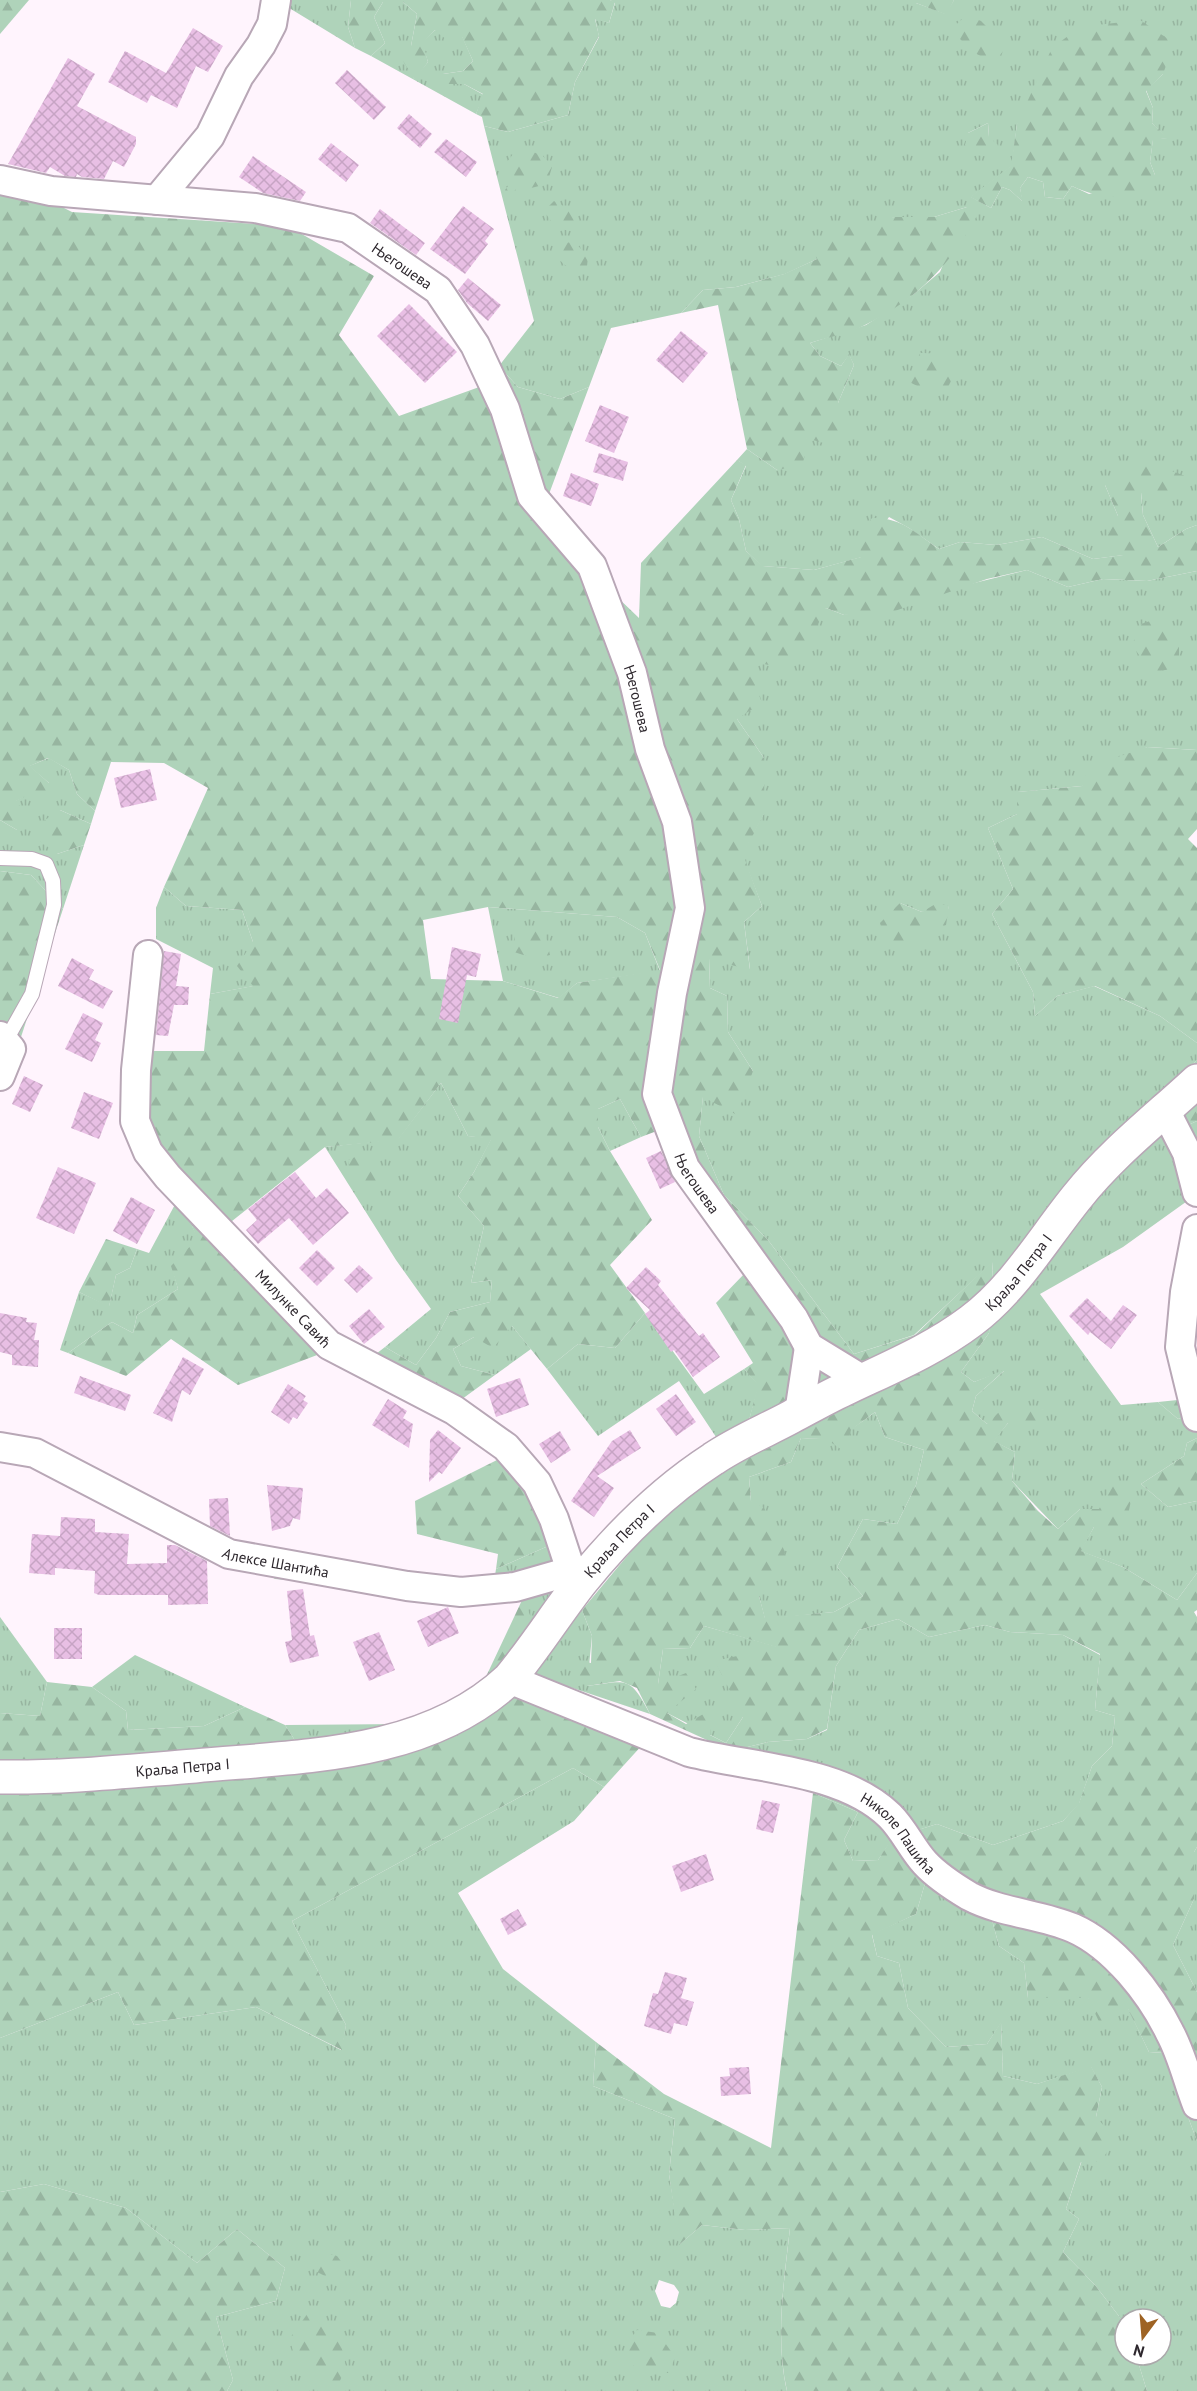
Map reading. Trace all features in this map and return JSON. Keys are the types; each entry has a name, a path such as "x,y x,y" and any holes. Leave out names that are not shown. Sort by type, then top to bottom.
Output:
{"street":[{"path":"157,200 210,136 239,76 261,45 272,24 276,0"},
{"name":"Његошева","path":"0,180 51,191 255,208 348,228 438,290 475,345 505,409 532,496 592,566 633,673 650,749 677,822 690,908 672,993 657,1094 685,1168 794,1319 809,1347"},
{"name":"Милунке Савић","path":"148,955 136,1070 135,1121 148,1152 168,1177 329,1345 454,1410 506,1447 537,1483 554,1519 575,1577"},
{"path":"0,1076 11,1048 3,1039"},
{"name":"Краља Петра I","path":"0,1777 108,1773 357,1749 408,1737 433,1727 481,1700 508,1679 575,1577 656,1502 697,1469 734,1446 899,1364 944,1340 972,1320 1003,1294 1077,1197 1111,1159 1164,1108 1197,1081"},
{"path":"1164,1108 1187,1153 1197,1192"},
{"path":"1197,1229 1185,1292 1180,1347 1197,1417"},
{"path":"799,1413 809,1347 863,1380"},
{"name":"Алексе Шантића","path":"0,1447 34,1453 229,1554 395,1584 461,1592 515,1587 575,1577"},
{"name":"Николе Пашића","path":"508,1679 689,1752 812,1777 852,1790 869,1800 890,1816 925,1863 945,1881 971,1897 1074,1928 1124,1964 1170,2033 1197,2105"}],"lane":[{"path":"0,858 32,859 46,864 53,881 54,905 32,994 3,1039"}],"green space":[{"path":"0,0 29,0 0,34"},
{"path":"276,0 351,0 348,27 355,48"},
{"path":"351,0 610,0 615,2 609,23 595,19 599,36 575,82 568,115 508,132 484,126 482,117 476,114 483,94 464,84 442,84 443,74 463,71 473,61 462,37 448,41 435,30 423,43 428,62 415,80 398,53 411,46 417,14 403,2 383,2 374,17 385,43 371,56 355,48 348,27"},
{"path":"610,0 916,0 916,3 946,14 954,0 1197,0 1197,525 1186,529 1158,547 1143,515 1141,492 1105,485 1118,516 1124,555 1093,559 1042,537 996,545 960,542 939,549 889,517 862,557 814,570 762,566 746,551 739,519 731,500 746,466 737,460 747,449 777,470 838,403 854,365 849,355 841,366 820,356 810,343 866,325 914,294 940,272 967,207 934,217 894,217 785,274 736,287 703,290 681,313 611,328 589,387 560,399 518,387 499,366 534,321 484,126 508,132 568,115 575,82 599,37 595,18 609,23 615,3","holes":["1163,74 1146,90 1153,108 1152,123 1167,138 1153,139 1150,162 1155,175 1089,194 1072,186 1063,199 1045,197 1043,182 1028,177 1020,188 1022,201 1010,190 1002,187 991,208 971,197 1012,166 1017,124","988,123 989,137 968,133"]},
{"path":"916,0 954,0 947,15 916,3"},
{"path":"383,2 403,2 417,14 411,46 414,79 428,62 422,43 435,30 462,36 473,61 463,71 443,74 443,84 464,84 484,95 476,114 371,56 385,43 374,17"},
{"path":"967,15 981,21 994,34 991,41 1007,46 994,63 971,51 951,29"},
{"path":"1140,20 1174,43 1163,74 1146,91 1153,108 1152,123 1168,138 1153,140 1150,162 1155,175 1153,190 1133,196 1112,197 1072,186 1063,199 1045,197 1043,182 1028,177 1020,188 1023,202 1010,190 1002,187 991,208 970,197 1011,166 1017,124 1052,48 1080,27"},
{"path":"988,123 989,137 998,145 991,157 974,155 965,145 968,133"},
{"path":"519,146 543,156 552,167 547,184 531,188 518,187 508,198 505,190 515,177 507,162"},
{"path":"0,176 72,212 288,226 374,276 339,335 399,416 482,386 499,366 518,387 560,399 589,387 549,494 604,564 613,593 639,618 641,563 737,460 746,465 731,500 739,519 746,551 763,566 814,570 861,557 859,534 872,518 900,523 939,549 960,542 996,545 1042,537 1093,559 1123,555 1105,539 1118,516 1105,485 1127,472 1144,466 1160,467 1185,476 1173,496 1141,493 1143,515 1158,547 1186,529 1197,525 1197,571 1147,581 1103,579 1068,587 1027,570 987,579 889,613 844,615 826,608 805,650 778,667 746,660 762,703 737,719 764,758 764,814 743,854 762,906 744,922 750,970 709,959 710,988 727,996 728,1032 753,1071 737,1115 703,1097 699,1136 724,1195 768,1240 854,1354 915,1335 993,1261 989,1333 961,1372 974,1382 1006,1369 976,1396 972,1411 987,1424 1001,1410 1045,1409 1045,1428 1008,1423 994,1441 1015,1452 1012,1481 1038,1511 1058,1529 1080,1509 1099,1509 1113,1483 1133,1491 1124,1534 1094,1527 1081,1551 1123,1567 1177,1600 1197,1573 1197,1610 1194,1612 1197,1617 1197,1847 1194,1852 1194,1899 1173,1945 1197,1992 1197,2141 1164,2053 1149,2052 1128,2009 1101,2026 1088,1998 1028,1998 1024,1963 999,1946 992,1920 926,1880 916,1914 872,1935 877,1956 899,1963 908,2008 946,2047 987,2044 1001,2022 1003,2076 1037,2084 1091,2066 1102,2087 1096,2117 1115,2138 1101,2162 1081,2162 1066,2209 1079,2219 1063,2252 1095,2285 1113,2308 1113,2367 1140,2367 1147,2391 787,2391 783,2371 781,2330 790,2228 745,2230 702,2225 679,2245 669,2174 675,2119 593,2086 596,2042 664,2094 771,2148 813,1793 858,1812 844,1840 853,1861 878,1860 892,1838 937,1824 993,1845 1063,1821 1079,1803 1092,1766 1112,1746 1115,1716 1095,1710 1100,1654 1063,1635 1010,1632 985,1625 929,1637 898,1619 859,1630 836,1666 827,1729 807,1739 768,1742 731,1751 650,1714 637,1688 620,1681 587,1686 570,1669 577,1660 591,1663 592,1636 582,1610 638,1543 749,1420 758,1385 744,1369 753,1363 716,1303 747,1271 662,1129 641,1137 620,1099 598,1109 598,1127 652,1220 610,1265 645,1313 615,1348 578,1344 547,1369 512,1326 493,1348 474,1337 453,1349 461,1366 495,1375 458,1402 372,1357 385,1347 416,1365 436,1338 450,1312 490,1302 492,1280 471,1283 484,1226 458,1196 474,1172 491,1139 468,1136 441,1083 398,1140 325,1147 227,1225 325,1352 238,1385 171,1339 126,1376 68,1353 112,1322 133,1333 137,1315 178,1289 171,1266 197,1239 185,1208 133,1138 130,1051 204,1051 210,994 253,986 237,966 253,942 242,910 186,906 164,887 208,788 164,763 111,762 95,811 77,794 69,770 48,758 30,766 49,783 53,798 39,806 26,796 16,801 28,817 17,830 0,820","holes":["488,907 617,917 645,933 660,970 577,983 558,998 503,981 431,979 423,920","875,1412 885,1437 924,1450 916,1485 897,1524 863,1519 837,1567 863,1596 834,1612 765,1618 759,1596 775,1585 785,1552 764,1508 751,1501 749,1477 791,1462 801,1438 826,1439 845,1452 851,1430","704,1626 776,1647 715,1661 743,1717 726,1743 710,1735 712,1709 686,1724 667,1713 696,1689 686,1673 658,1684 663,1649 690,1648"]},
{"path":"554,201 568,209 577,224 569,231 555,227 544,211"},
{"path":"967,207 979,212 969,230 945,263 918,291 886,314 867,324 810,343 820,356 841,366 849,354 854,365 838,403 846,426 834,446 806,438 807,451 801,465 777,470 747,449 718,305 681,313 703,290 736,287 784,274 817,259 811,248 829,231 894,217 934,217"},
{"path":"574,241 588,257 587,266 578,271 565,265 554,255 563,244"},
{"path":"920,353 942,356 948,363 954,375 946,391 926,389 908,381"},
{"path":"1027,570 1068,587 1103,579 1147,581 1197,571 1197,750 1147,747 1082,786 1018,792 1017,814 988,828 1013,889 992,914 1033,992 1035,1016 1057,996 1094,986 1160,1016 1197,1043 1197,1060 1169,1086 1186,1126 1197,1121 1197,1194 1123,1247 1040,1294 1121,1405 1158,1402 1178,1419 1189,1415 1197,1432 1197,1438 1187,1443 1184,1456 1141,1484 1168,1507 1197,1501 1197,1573 1177,1600 1123,1567 1080,1551 1094,1527 1099,1509 1080,1509 1058,1529 1012,1481 1015,1452 993,1441 1008,1423 1045,1409 987,1424 972,1411 976,1396 1004,1371 974,1382 961,1372 989,1333 993,1262 914,1335 854,1354 768,1240 724,1195 699,1136 703,1096 753,1071 728,1032 727,996 710,988 709,958 750,969 744,922 762,906 742,854 764,813 764,758 737,719 746,660 826,608 844,615","holes":["900,903 922,912 949,906 946,916 927,928"]},
{"path":"1159,618 1179,647 1179,657 1170,669 1156,672 1144,662 1132,645 1141,624"},
{"path":"1147,747 1197,750 1197,829 1188,839 1197,848 1197,1043 1160,1016 1095,986 1057,996 1035,1016 1033,992 992,914 1013,889 988,828 1017,814 1017,792 1082,786 1088,767"},
{"path":"49,758 69,770 77,794 95,811 91,824 60,810 57,854 84,845 63,909 31,875 0,871 0,820 17,830 15,801 49,783 29,766"},
{"path":"60,810 91,824 84,845 57,854 40,841 42,822"},
{"path":"0,871 31,875 63,909 20,1040 0,1037"},
{"path":"164,887 186,906 242,910 253,942 254,986 210,994 213,968 156,939 156,908"},
{"path":"900,903 922,912 937,903 949,906 946,925 938,930 928,928 925,941 896,950 884,937 880,923"},
{"path":"488,907 617,917 645,933 660,971 577,983 559,998 503,981"},
{"path":"533,926 545,934 550,955 539,960 514,952 515,931"},
{"path":"1197,1060 1197,1121 1186,1126 1169,1086"},
{"path":"441,1083 468,1136 492,1138 458,1196 484,1226 471,1283 492,1280 490,1302 450,1312 436,1338 416,1365 385,1347 431,1309 396,1260 325,1147 398,1139"},
{"path":"620,1099 641,1137 610,1151 598,1127 598,1109"},
{"path":"364,1153 379,1169 382,1191 363,1185 352,1173 348,1160"},
{"path":"179,1197 198,1239 172,1266 178,1289 137,1315 133,1333 112,1322 68,1353 60,1350 79,1292 109,1306 116,1275 130,1268 137,1249 149,1253"},
{"path":"106,1239 137,1249 130,1268 116,1275 109,1307 79,1292"},
{"path":"645,1313 704,1394 744,1369 759,1385 749,1420 722,1446 679,1381 598,1436 547,1369 578,1344 615,1348"},
{"path":"512,1326 531,1349 495,1375 461,1366 453,1349 474,1337"},
{"path":"1197,1398 1197,1432 1189,1415 1178,1419 1158,1402"},
{"path":"875,1412 885,1437 924,1450 916,1485 897,1524 863,1519 837,1567 863,1596 834,1612 765,1619 759,1596 749,1477 791,1462 801,1438 824,1438 841,1434"},
{"path":"1197,1438 1197,1501 1168,1507 1141,1484 1184,1456 1187,1443"},
{"path":"501,1458 533,1486 555,1543 496,1569 498,1554 417,1534 415,1501"},
{"path":"555,1543 583,1566 582,1610 592,1636 587,1686 611,1682 626,1684 637,1693 650,1714 534,1675 523,1598 275,1579 233,1549 494,1582 496,1569"},
{"path":"523,1598 534,1625 504,1695 483,1683"},
{"path":"0,1617 47,1682 40,1716 0,1713"},
{"path":"898,1619 929,1637 985,1625 1010,1632 1063,1635 1100,1655 1095,1710 1115,1716 1112,1746 1092,1766 1079,1804 1063,1821 993,1845 937,1824 893,1838 878,1860 853,1861 844,1840 858,1812 813,1793 742,1772 731,1751 768,1742 807,1739 827,1730 836,1666 859,1630"},
{"path":"704,1626 778,1647 743,1717 726,1743 667,1713 658,1684 663,1649 690,1648"},
{"path":"135,1655 245,1707 204,1726 128,1730 126,1711 92,1687"},
{"path":"47,1682 92,1687 126,1711 128,1730 204,1726 245,1707 285,1725 309,1762 517,1697 644,1743 604,1787 573,1768 292,1921 346,2025 342,2050 256,2007 134,2025 118,1992 0,2038 0,1713 40,1716"},
{"path":"404,1724 296,1742 285,1725"},
{"path":"573,1768 604,1787 574,1821 458,1893 503,1969 596,2042 593,2086 675,2119 669,2174 680,2244 702,2225 745,2230 790,2228 781,2330 783,2371 787,2391 227,2391 233,2380 216,2317 276,2301 285,2268 237,2229 197,2263 126,2208 44,2184 0,2192 0,2038 118,1992 134,2025 256,2007 341,2050 346,2025 292,1921","holes":["659,2280 674,2285 679,2292 676,2303 670,2308 661,2306 655,2291"]},
{"path":"1197,1847 1197,1992 1173,1945 1194,1899 1194,1852"},
{"path":"926,1880 992,1920 999,1946 1024,1963 1028,1998 1088,1998 1128,2008 1149,2052 1164,2053 1197,2141 1197,2391 1147,2391 1140,2367 1173,2367 1173,2307 1113,2308 1095,2285 1063,2252 1079,2219 1066,2209 1096,2117 1102,2087 1091,2067 1037,2084 1003,2076 1001,2023 987,2044 946,2047 908,2008 899,1963 877,1956 872,1934 916,1914"},
{"path":"44,2184 126,2208 197,2263 237,2229 285,2268 276,2301 216,2317 233,2380 227,2391 0,2391 0,2192"},
{"path":"325,2253 337,2256 346,2268 343,2276 331,2279 315,2271"},
{"path":"308,2313 338,2326 346,2368 336,2389 296,2365 290,2338"},
{"path":"637,2330 658,2333 675,2357 669,2373 642,2372 625,2359 628,2342"}],"building":[{"path":"193,28 223,46 208,72 196,66 177,108 151,95 147,103 108,82 125,51 166,73"},
{"path":"68,58 95,74 77,106 136,137 136,144 124,167 113,161 104,179 82,177 77,174 76,177 65,176 50,167 46,173 8,164"},
{"path":"347,70 386,107 374,120 335,83"},
{"path":"409,114 432,134 420,148 397,128"},
{"path":"446,139 477,162 466,177 434,152"},
{"path":"331,143 359,165 346,182 318,159"},
{"path":"253,156 306,192 300,201 263,193 239,177"},
{"path":"463,206 494,229 485,241 488,244 465,274 430,249"},
{"path":"380,209 425,243 416,255 370,223"},
{"path":"468,278 501,305 488,321 467,303 458,290"},
{"path":"409,304 457,352 425,383 377,336"},
{"path":"681,331 708,353 683,383 656,360"},
{"path":"600,405 629,417 614,453 585,441"},
{"path":"599,453 628,462 623,481 593,472"},
{"path":"571,473 599,484 591,506 563,496"},
{"path":"150,769 157,800 121,808 114,778"},
{"path":"452,947 481,954 476,977 467,975 458,1023 439,1019"},
{"path":"164,951 181,954 176,986 189,987 188,1005 174,1005 168,1036 156,1035"},
{"path":"72,958 94,970 89,979 113,991 103,1009 58,986"},
{"path":"83,1013 103,1023 95,1040 101,1043 92,1062 65,1049"},
{"path":"24,1076 43,1085 30,1112 12,1104"},
{"path":"84,1092 113,1103 99,1139 71,1128"},
{"path":"661,1151 675,1182 660,1189 646,1158"},
{"path":"58,1167 96,1183 74,1234 36,1218"},
{"path":"295,1172 316,1198 327,1188 349,1213 313,1245 289,1218 258,1244 246,1230 257,1220 248,1209"},
{"path":"131,1197 155,1210 137,1244 113,1231"},
{"path":"317,1250 335,1268 317,1286 299,1268"},
{"path":"359,1265 373,1278 357,1293 344,1280"},
{"path":"646,1267 661,1281 658,1285 699,1336 703,1333 720,1357 693,1377 674,1350 671,1352 645,1314 650,1310 626,1288"},
{"path":"1087,1298 1111,1321 1123,1305 1137,1315 1111,1349 1090,1332 1088,1335 1069,1316"},
{"path":"369,1309 385,1327 364,1344 349,1326"},
{"path":"0,1313 27,1318 26,1322 37,1323 34,1340 39,1340 38,1367 12,1365 12,1355 0,1352"},
{"path":"183,1357 204,1369 190,1395 182,1390 172,1422 153,1413"},
{"path":"80,1376 131,1395 125,1411 74,1393"},
{"path":"520,1378 529,1405 496,1417 487,1389"},
{"path":"288,1384 306,1396 303,1400 308,1403 297,1419 293,1417 289,1424 271,1412"},
{"path":"676,1394 696,1422 676,1436 656,1409"},
{"path":"388,1399 407,1411 403,1418 413,1424 409,1448 372,1425"},
{"path":"438,1430 461,1448 442,1474 439,1472 429,1482 430,1440"},
{"path":"630,1430 641,1448 597,1476 614,1488 594,1517 571,1501 612,1441"},
{"path":"560,1431 571,1450 551,1463 539,1444"},
{"path":"267,1485 303,1488 300,1520 293,1518 290,1526 272,1531"},
{"path":"228,1498 230,1536 210,1526 209,1499"},
{"path":"61,1517 95,1519 95,1532 129,1534 127,1564 167,1563 167,1545 175,1545 207,1561 208,1604 168,1605 168,1595 99,1595 94,1593 95,1571 55,1568 55,1575 29,1573 32,1534 60,1536"},
{"path":"303,1589 310,1636 314,1635 319,1656 290,1663 285,1642 292,1640 287,1591"},
{"path":"448,1607 459,1633 428,1647 417,1621"},
{"path":"54,1628 82,1628 82,1659 54,1659"},
{"path":"379,1632 395,1670 369,1681 353,1642"},
{"path":"762,1800 780,1804 773,1833 756,1829"},
{"path":"706,1854 714,1880 681,1892 672,1866"},
{"path":"518,1909 527,1925 508,1935 500,1919"},
{"path":"665,1972 687,1978 681,1998 694,2002 687,2026 674,2023 671,2034 644,2026 653,1993 658,1994"},
{"path":"749,2067 751,2094 721,2096 720,2077 730,2076 729,2068"}]}
